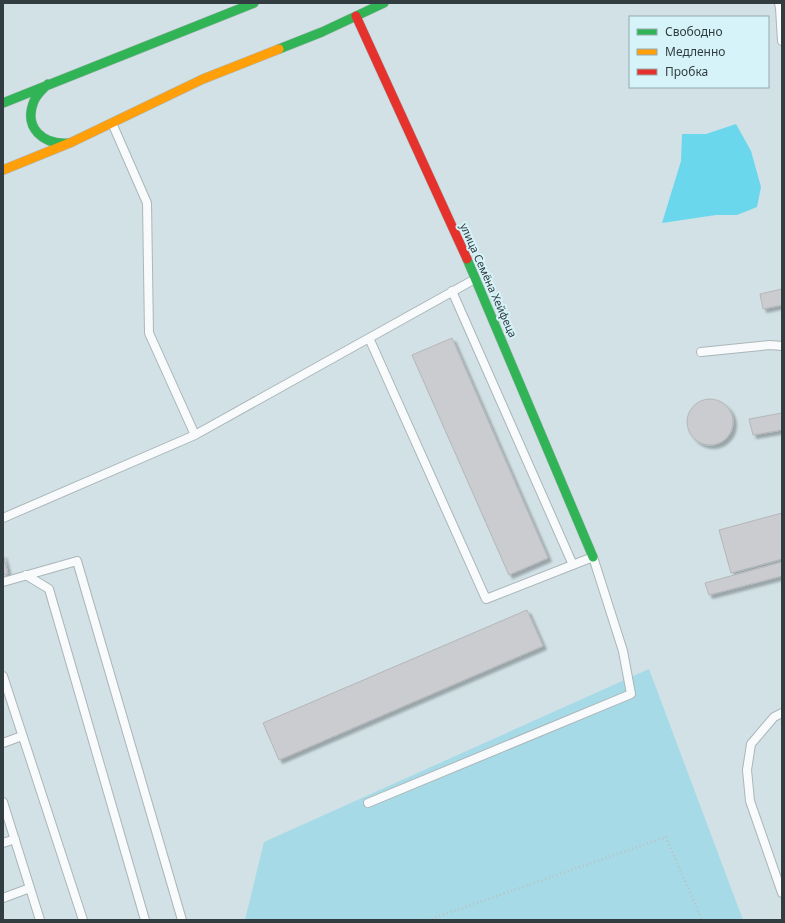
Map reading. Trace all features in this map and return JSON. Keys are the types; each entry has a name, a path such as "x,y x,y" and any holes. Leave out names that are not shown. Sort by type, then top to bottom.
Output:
{"main road":[{"path":"3,102 254,3"},
{"path":"3,170 72,142 203,79 322,32 384,3"},
{"path":"322,32 346,15 354,6"},
{"name":"улица Семёна Хейфеца","path":"356,16 476,279 593,557"},
{"path":"48,84 37,95 32,107 33,120 36,130 43,139 52,143 62,144 72,142"}],"lane":[{"path":"780,6 782,41"},
{"path":"112,123 147,203 149,333 195,435"},
{"path":"3,518 195,435 476,279"},
{"path":"452,291 573,565"},
{"path":"368,803 631,694 623,651 593,557 486,599 369,338"},
{"path":"701,352 770,345 782,346"},
{"path":"3,582 77,561 182,920"},
{"path":"26,575 49,589 145,920"},
{"path":"3,676 83,920"},
{"path":"782,713 774,717 751,744 747,770 750,801 782,893"},
{"path":"3,743 22,736"},
{"path":"3,802 40,920"},
{"path":"3,843 15,840"},
{"path":"3,898 30,888"}],"path":[{"path":"428,920 666,837 702,920"}],"shaded area":[{"path":"649,669 743,920 245,920 264,842"}],"water":[{"path":"736,124 751,151 761,187 757,207 737,215 716,215 662,223 681,161 682,134 706,134"}],"building":[{"path":"782,289 782,305 763,309 760,294"},
{"path":"452,338 548,558 509,575 412,355"},
{"path":"710,399 723,403 729,409 733,422 729,435 723,441 710,445 697,441 691,435 687,422 691,409 697,403"},
{"path":"782,413 782,430 753,435 749,419"},
{"path":"782,513 782,559 731,573 719,530"},
{"path":"3,554 8,574 3,575"},
{"path":"782,562 782,576 709,595 705,583"},
{"path":"527,610 543,646 279,760 263,723"}],"traffic: fast":[{"path":"3,103 254,3"},
{"path":"279,49 322,32 384,3"},
{"path":"48,84 38,94 34,101 31,111 33,127 44,138 60,143 69,143"},
{"path":"467,259 593,557"}],"traffic: slow":[{"path":"3,170 72,142 203,79 279,49"}],"traffic: jam":[{"path":"356,16 467,259"}]}
